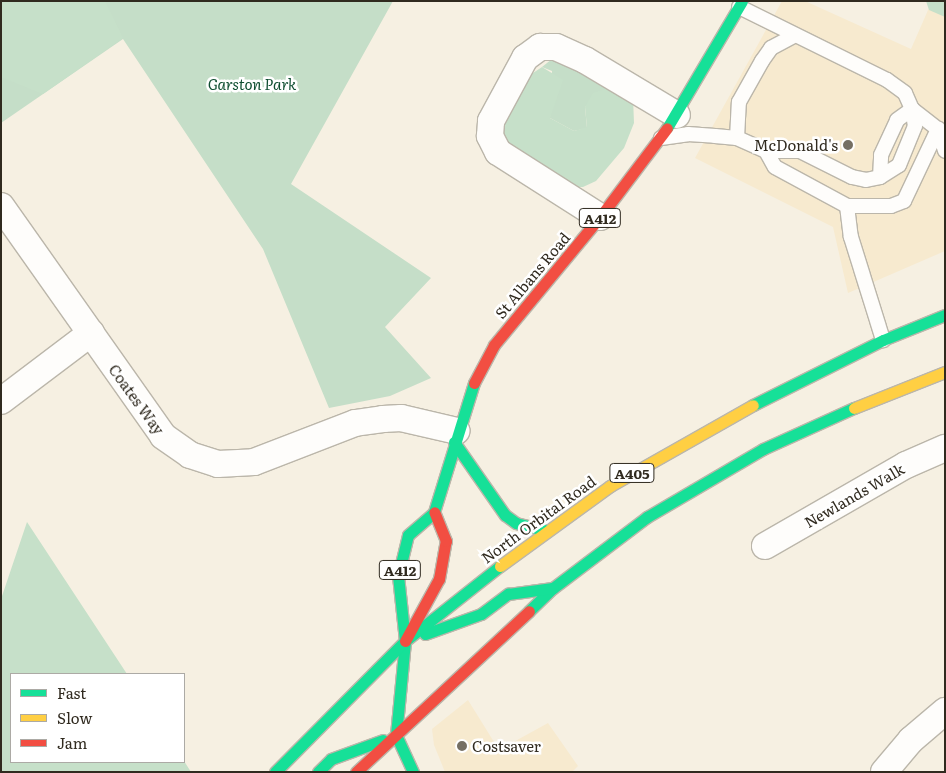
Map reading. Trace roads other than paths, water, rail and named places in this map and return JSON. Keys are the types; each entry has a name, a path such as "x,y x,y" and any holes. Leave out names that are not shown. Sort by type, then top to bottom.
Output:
{"main road":[{"name":"St Albans Road","path":"434,512 476,375 494,345 600,217 661,138 677,115 740,4"},
{"name":"North Orbital Road","path":"274,772 405,641 545,530 689,439 883,340 945,315"},
{"path":"356,772 553,588 602,548 695,486 764,449 883,395 945,372"},
{"path":"456,437 505,515 516,523 545,530"},
{"name":"A412","path":"396,736 405,641 398,576 408,535 434,512 446,541 439,579 405,641"},
{"path":"405,641 481,614 508,594 553,588"},
{"path":"318,772 331,759 396,736"},
{"path":"396,736 413,772"}],"street":[{"path":"600,217 498,152 490,136 491,121 525,58 540,47 556,47 585,60 677,115"},
{"name":"Coates Way","path":"1,206 163,436 190,455 209,462 235,465 254,462 355,423 383,418 401,418 456,437"},
{"path":"1,401 91,333"},
{"name":"Newlands Walk","path":"765,546 906,465 945,448"},
{"path":"884,772 911,740 945,711"}],"lane":[{"path":"661,138 688,134 737,138 766,151 800,150 852,177 866,180 880,177 899,165 910,143 915,126 912,109 905,93 887,80 795,35 740,4"},
{"path":"737,138 739,102 762,60 771,48 795,35"},
{"path":"912,109 938,129 945,151"},
{"path":"880,177 881,155 897,120 912,109"},
{"path":"766,151 775,167 847,206 876,208 904,201 938,129"},
{"path":"847,206 850,236 883,340"}],"place":[{"name":"McDonald's","path":"848,145"},
{"name":"Costsaver","path":"462,746"}],"park label":[{"name":"Garston Park","path":"252,84"}]}
